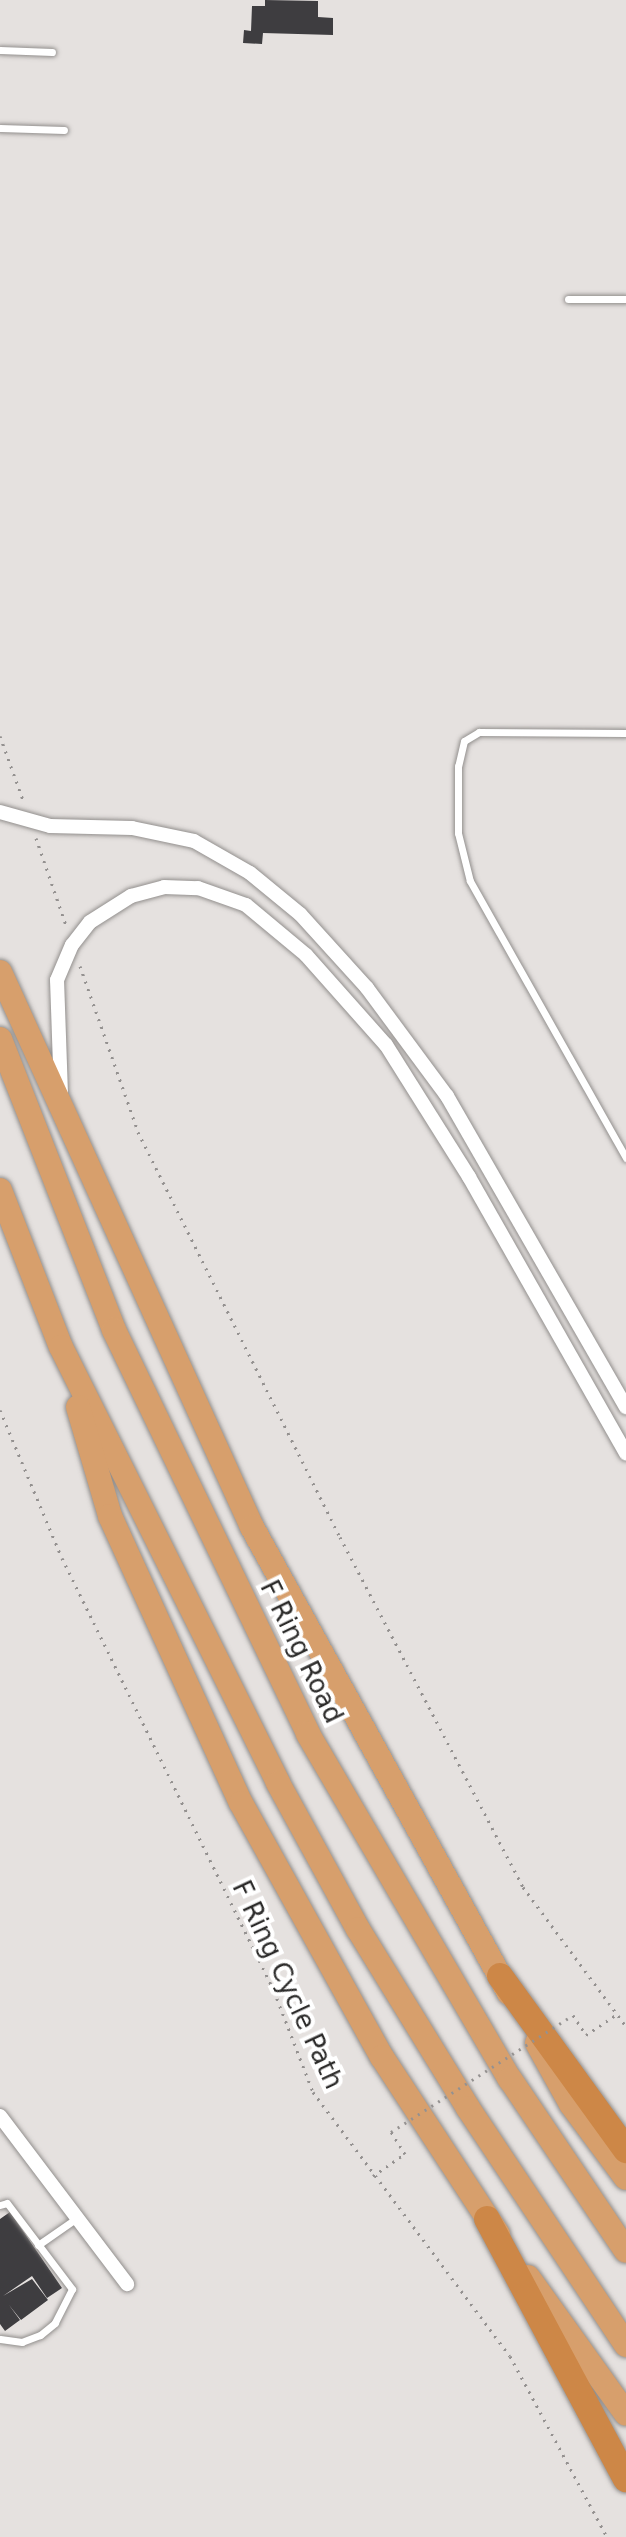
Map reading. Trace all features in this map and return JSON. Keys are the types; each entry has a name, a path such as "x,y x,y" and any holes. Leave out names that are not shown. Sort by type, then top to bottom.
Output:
{"highway":[{"path":"0,972 252,1527 571,2104 626,2178"},
{"name":"F Ring Road","path":"0,1039 114,1330 308,1734 510,2079 626,2251"},
{"path":"0,1190 61,1347 175,1581 358,1929 468,2108 626,2345"},
{"path":"61,1347 110,1516 241,1803 382,2057 487,2219 626,2414"},
{"path":"500,1976 626,2150"},
{"path":"487,2219 626,2479"}],"street":[{"path":"0,812 31,823 132,828 194,841 250,873 322,937 375,998 447,1096 626,1407"},
{"path":"62,1106 55,999 72,945 116,903 147,891 181,887 215,892 246,905 306,955 386,1045 420,1095 626,1453"},
{"path":"306,955 322,937"},
{"path":"0,2116 127,2284"}],"lane":[{"path":"0,50 52,52"},
{"path":"0,128 64,130"},
{"path":"568,299 626,299"},
{"path":"626,733 479,732 464,741 458,766 458,833 470,881 626,1158"},
{"path":"0,2205 7,2203 72,2289 66,2307 40,2335 22,2342 0,2339"},
{"path":"38,2245 77,2218"}],"path":[{"path":"0,736 138,1132 340,1537 523,1887 626,2026"},
{"name":"F Ring Cycle Path","path":"0,1410 62,1558 274,1991 313,2092 510,2356 607,2537"},
{"path":"373,2176 405,2154 391,2132 573,2015 586,2035 617,2014"}],"building":[{"path":"265,0 318,1 318,17 333,18 333,35 263,33 262,44 243,43 244,30 251,31 252,6 265,6"},
{"path":"10,2212 62,2288 47,2298 32,2276 3,2296 32,2279 48,2300 21,2320 9,2305 20,2320 5,2331 0,2324 0,2219"}]}
